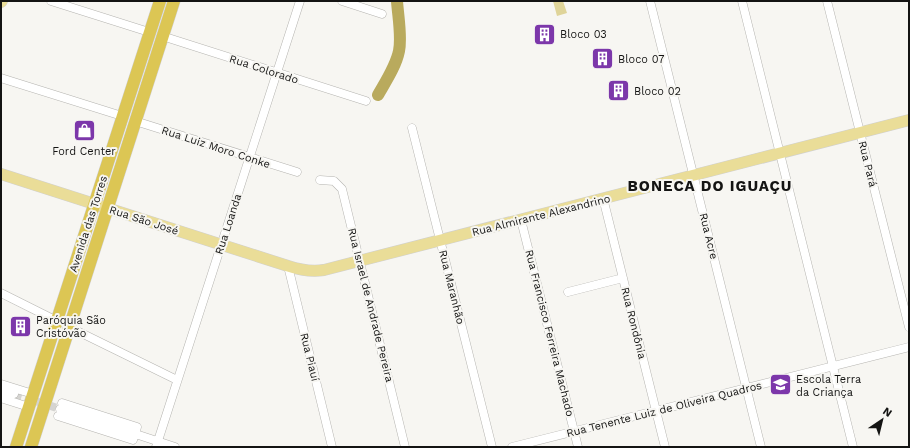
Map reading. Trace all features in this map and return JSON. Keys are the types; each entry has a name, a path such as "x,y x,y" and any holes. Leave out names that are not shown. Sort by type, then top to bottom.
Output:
{"highway":[{"name":"Avenida das Torres","path":"16,447 160,1"},
{"name":"Avenida das Torres","path":"31,447 174,1"}],"main road":[{"name":"Rua Almirante Alexandrino","path":"288,266 307,271 324,270 909,120"},
{"name":"Rua São José","path":"1,174 288,266"}],"street":[{"path":"51,1 150,32"},
{"name":"Rua Loanda","path":"157,444 300,1"},
{"path":"342,1 382,14"},
{"name":"Rua Acre","path":"650,1 762,447"},
{"path":"742,1 853,447"},
{"name":"Rua Pará","path":"827,1 909,327"},
{"name":"Rua Colorado","path":"162,36 366,102"},
{"path":"1,78 122,116"},
{"name":"Rua Luiz Moro Conke","path":"135,121 297,172"},
{"name":"Rua Maranhão","path":"412,128 492,447"},
{"name":"Rua Israel de Andrade Pereira","path":"320,180 334,181 342,189 405,447"},
{"name":"Rua Rondônia","path":"603,198 665,447"},
{"name":"Rua Francisco Ferreira Machado","path":"521,220 578,447"},
{"name":"Rua Piauí","path":"288,266 332,447"},
{"path":"568,292 623,278"},
{"path":"1,293 56,321"},
{"path":"69,327 177,380"},
{"name":"Rua Tenente Luiz de Oliveira Quadros","path":"512,447 909,347"},
{"path":"1,384 33,394"},
{"path":"1,390 14,394"},
{"path":"1,398 29,407"},
{"path":"60,409 137,427 135,434 133,440 60,409"},
{"path":"135,434 157,444 176,447"}],"shaded area":[{"path":"553,1 563,1 567,13 557,16"}],"waterway":[{"path":"378,95 398,57 400,33 397,1"}],"tunnel":[{"path":"14,394 60,409"}],"place":[{"name":"Bloco 03","path":"545,34"},
{"name":"Bloco 07","path":"603,59"},
{"name":"Bloco 02","path":"618,91"},
{"name":"Ford Center","path":"84,131"},
{"name":"Paróquia São Cristóvão","path":"20,326"},
{"name":"Escola Terra da Criança","path":"781,385"}],"district":[{"name":"BONECA DO IGUAÇU","path":"710,186"}]}
